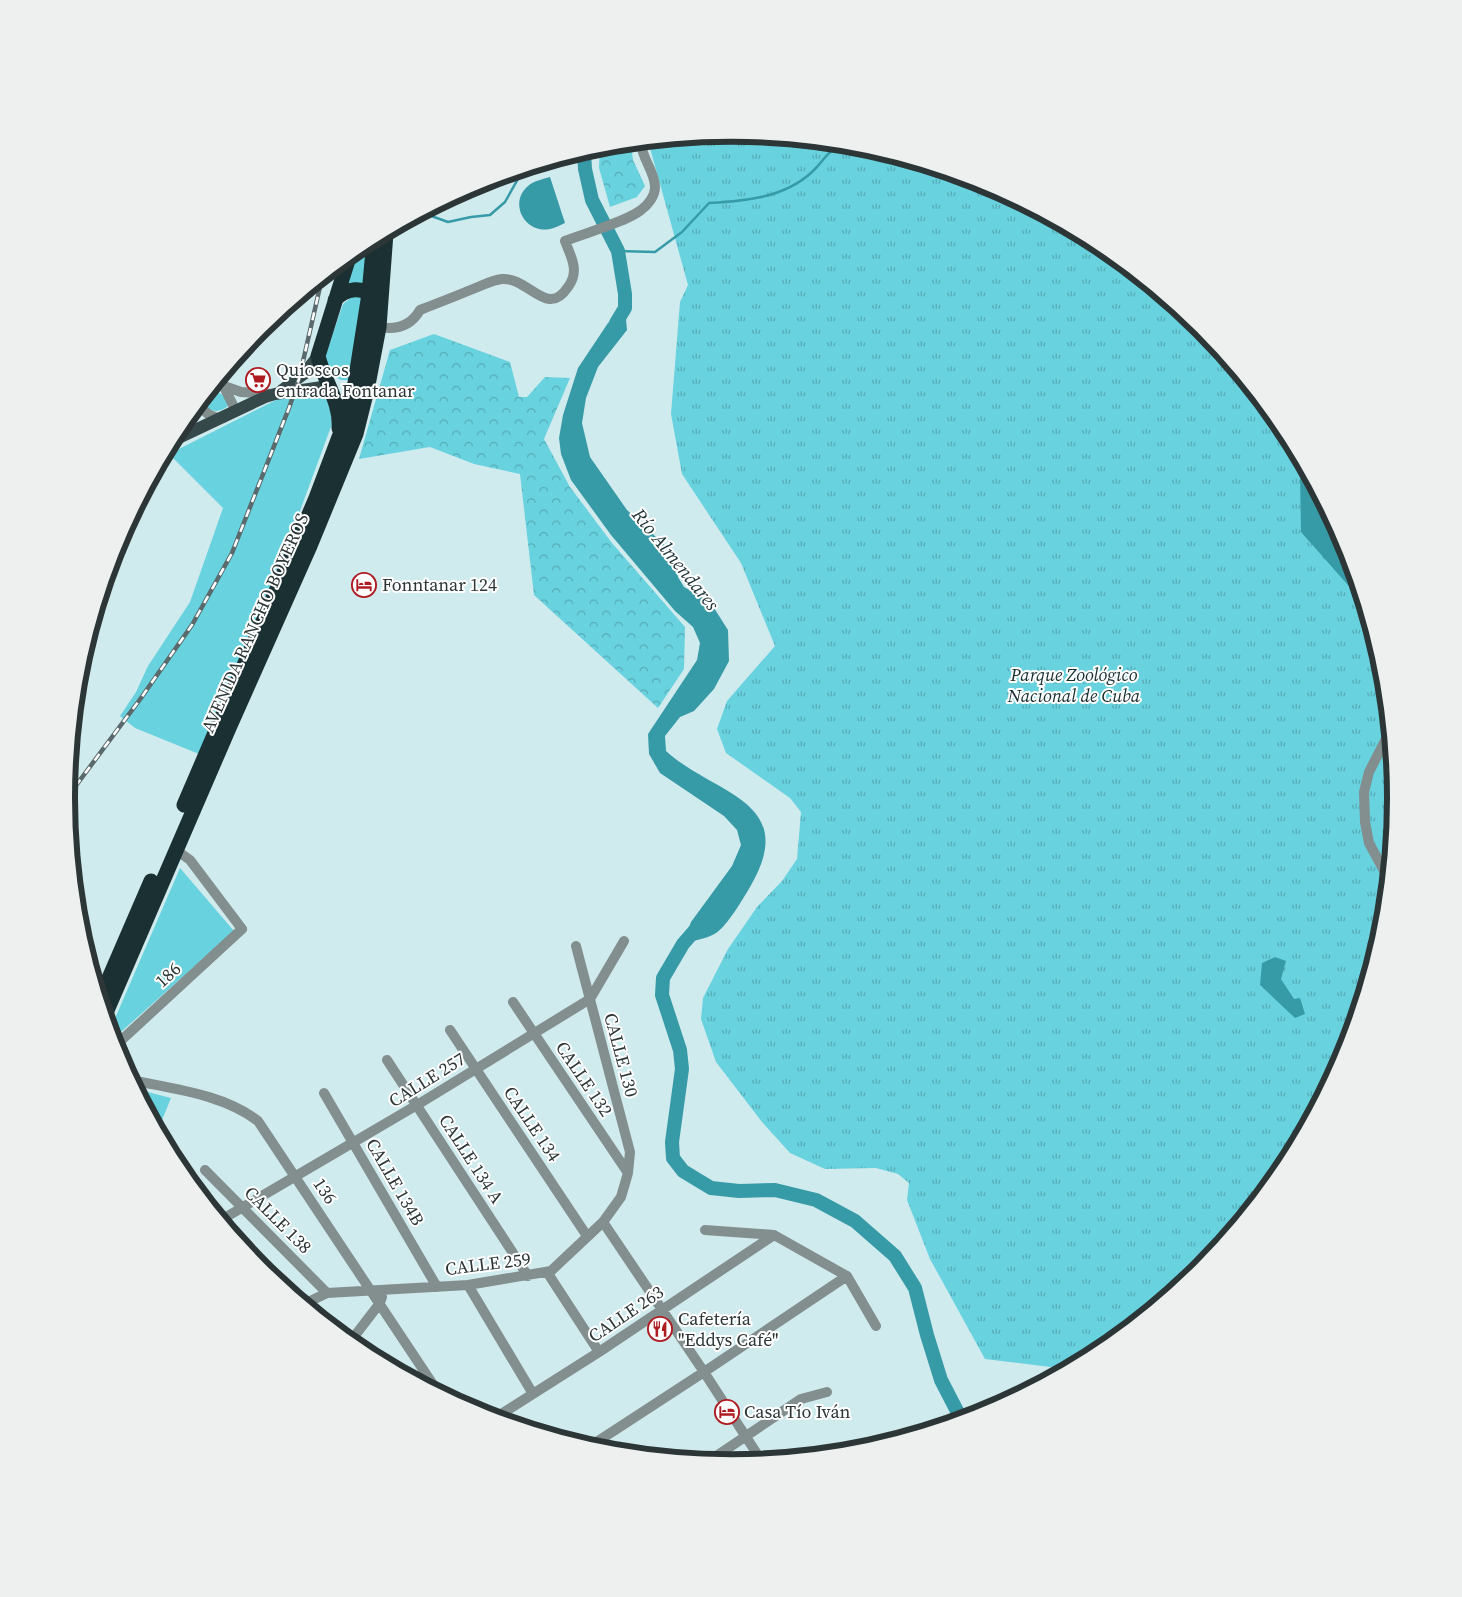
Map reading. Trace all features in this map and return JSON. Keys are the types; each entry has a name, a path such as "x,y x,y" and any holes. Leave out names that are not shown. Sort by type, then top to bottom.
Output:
{"highway":[{"name":"AVENIDA RANCHO BOYEROS","path":"109,1006 341,473 356,434 380,322 385,241"},
{"name":"AVENIDA RANCHO BOYEROS","path":"104,990 306,520 336,445 350,406 355,383 370,294 373,249"},
{"path":"336,445 339,413 334,396 322,372 318,356 345,269"},
{"path":"335,300 343,293 352,290 361,290 370,294 376,300 380,322"},
{"path":"329,386 355,383 370,372"}],"main road":[{"path":"185,436 276,394 304,374 318,356"},
{"path":"276,394 329,386"}],"street":[{"path":"380,322 392,329 415,318 420,310 497,280 512,279 542,298 556,299 569,287 575,268 566,241 627,218 650,202 655,188 654,179 646,161 643,148"},
{"path":"222,385 241,392 276,394"},
{"path":"220,388 236,411"},
{"path":"203,410 220,419"},
{"path":"1383,869 1369,843 1365,822 1364,792 1369,772 1384,742"},
{"name":"186","path":"121,1040 242,929 190,860 176,850"},
{"name":"CALLE 257","path":"226,1217 354,1143 590,999 624,940"},
{"name":"CALLE 130","path":"576,946 630,1152 628,1173"},
{"name":"CALLE 132","path":"513,1002 628,1173"},
{"name":"CALLE 134","path":"450,1030 587,1236"},
{"name":"CALLE 134 A","path":"387,1060 528,1276"},
{"name":"136","path":"140,1082 190,1092 244,1110 258,1121 380,1303 423,1378"},
{"name":"CALLE 134B","path":"324,1093 437,1287"},
{"name":"CALLE 138","path":"205,1170 327,1292"},
{"name":"CALLE 259","path":"309,1301 327,1292 468,1285 551,1272 603,1222 621,1197 628,1173"},
{"path":"603,1222 757,1453"},
{"path":"705,1230 774,1235 846,1276 876,1326"},
{"name":"CALLE 263","path":"502,1413 599,1352 774,1235"},
{"path":"547,1272 599,1352"},
{"path":"598,1441 846,1276"},
{"path":"468,1285 533,1394"},
{"path":"355,1335 380,1303 385,1289"},
{"path":"720,1454 801,1399 828,1392"}],"green space":[{"name":"Parque Zoológico Nacional de Cuba","path":"731,142 817,148 859,155 942,177 982,192 1059,230 1130,278 1164,305 1224,366 1276,434 1299,471 1337,547 1352,588 1365,629 1381,713 1386,756 1386,841 1381,884 1365,968 1337,1050 1299,1127 1251,1198 1224,1231 1164,1292 1095,1344 1057,1368 985,1359 930,1259 907,1200 909,1183 898,1174 876,1168 825,1169 790,1153 762,1122 716,1062 701,1019 703,998 728,949 757,907 782,881 797,859 801,812 790,798 726,753 717,729 727,701 775,646 741,563 682,474 671,414 680,302 688,285 650,148"},
{"path":"632,150 633,160 645,186 637,197 610,207 599,168 600,156"},
{"path":"370,251 368,285 347,287 355,262"},
{"path":"352,297 363,297 352,380 341,380 332,376 326,360 326,354 343,304"},
{"path":"434,334 510,362 519,397 527,397 545,377 570,378 544,439 570,487 612,543 685,627 684,669 658,708 534,595 520,474 474,464 430,447 359,459 390,350"},
{"path":"217,391 227,398 229,405 222,410 214,411 205,407"},
{"path":"318,392 328,402 332,424 287,546 199,754 135,728 120,716 136,692 148,666 190,602 223,508 172,457 175,451 282,397"},
{"path":"180,868 234,931 119,1034 114,1020"},
{"path":"144,1091 171,1098 161,1122"}],"shaded area":[{"path":"550,177 565,223 552,229 533,227 522,216 519,201 522,193 530,184"},
{"path":"625,308 627,330 598,367 586,398 582,423 590,457 627,510 670,550 676,560 678,577 684,587 702,597 714,608 728,630 729,661 714,689 694,711 680,717 665,736 666,751 685,766 727,790 745,803 758,817 765,835 763,858 750,887 730,919 713,935 683,944 691,922 732,866 741,845 737,830 724,816 660,773 649,754 648,734 697,660 700,643 693,627 675,611 611,535 571,480 561,454 559,438 563,415 578,368 608,323"},
{"path":"1299,471 1337,547 1353,591 1301,532"},
{"path":"1275,957 1286,961 1281,979 1294,999 1300,998 1305,1014 1295,1018 1260,985 1262,963"}],"waterway":[{"path":"618,251 655,252 682,232 709,203 750,199 777,193 789,188 812,172 832,150"},
{"name":"Río Almendares","path":"584,159 592,200 618,251 625,294 625,308 616,323"},
{"path":"430,216 448,222 490,215 505,202 519,177"},
{"name":"Río Almendares","path":"696,929 683,944 663,978 662,995 680,1050 682,1069 672,1142 673,1158 683,1171 711,1188 739,1191 775,1190 816,1200 855,1221 895,1256 915,1288 941,1380 959,1414"}],"railway":[{"path":"75,787 192,625 232,553 299,379 320,288"}],"place":[{"name":"Quioscos entrada Fontanar","path":"258,380"},
{"name":"Fonntanar 124","path":"364,585"},
{"name":"Cafetería \"Eddys Café\"","path":"660,1329"},
{"name":"Casa Tío Iván","path":"727,1412"}]}
